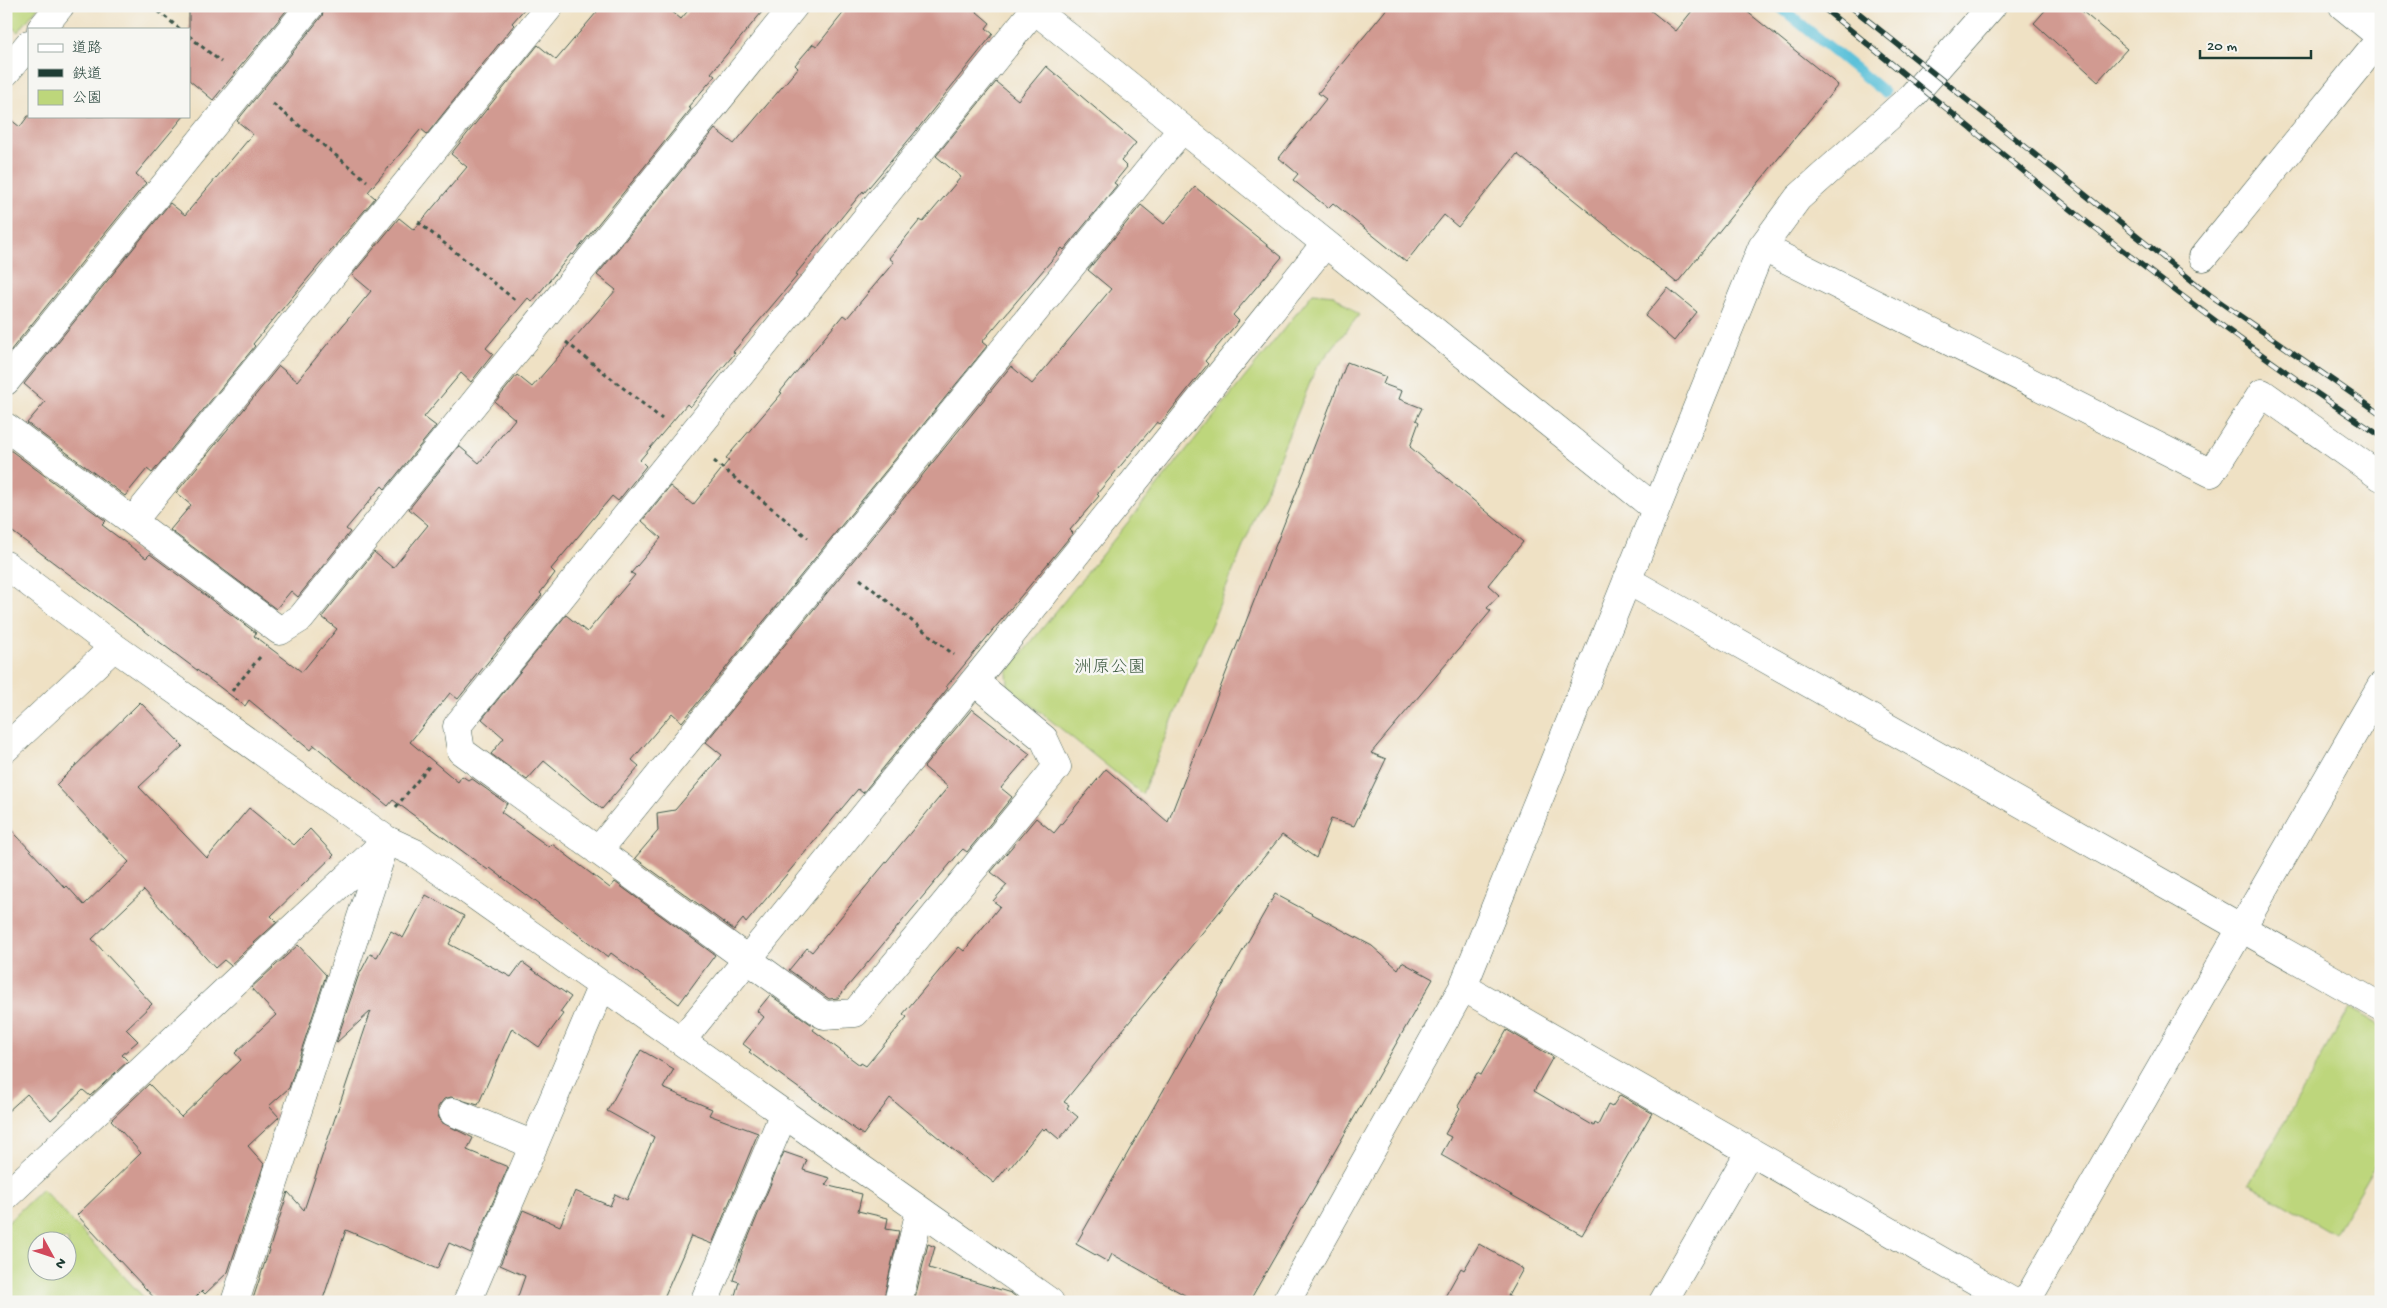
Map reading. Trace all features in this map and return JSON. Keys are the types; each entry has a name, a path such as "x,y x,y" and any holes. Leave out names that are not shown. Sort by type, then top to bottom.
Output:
{"street":[{"path":"42,28 60,6"},
{"path":"6,381 310,6"},
{"path":"133,521 550,6"},
{"path":"6,427 280,631 301,618 794,6"},
{"path":"1286,1302 1463,987 1762,247 1798,198 1912,96 1992,6"},
{"path":"2203,257 2381,38 2343,6"},
{"path":"976,678 1044,739 1057,768 855,1013 824,1015 461,751 457,726 688,440 1032,8 1656,509"},
{"path":"6,72 28,45"},
{"path":"598,851 1182,129"},
{"path":"681,1041 1325,244"},
{"path":"1762,247 2211,473 2262,393 2381,477"},
{"path":"6,565 114,648 387,840 415,853 1050,1302"},
{"path":"1627,580 2381,1007"},
{"path":"6,748 114,648"},
{"path":"2026,1302 2381,686"},
{"path":"6,1196 387,840"},
{"path":"235,1302 387,840"},
{"path":"467,1302 602,985"},
{"path":"1463,987 2013,1302"},
{"path":"453,1112 534,1145"},
{"path":"704,1302 784,1113"},
{"path":"1663,1302 1750,1151"},
{"path":"898,1302 920,1210"}],"path":[{"path":"152,6 179,28"},
{"path":"190,37 834,559 976,678"},
{"path":"231,693 280,631"},
{"path":"395,808 439,754 457,726"}],"green space":[{"path":"6,6 39,6 18,32 6,22"},
{"name":"洲原公園","path":"1313,293 1334,295 1359,315 1316,368 1142,794 1008,686 1007,672"},
{"path":"2350,1008 2381,1026 2381,1155 2335,1234 2249,1184"},
{"path":"42,1189 148,1302 6,1302 6,1224"}],"building":[{"path":"189,6 290,6 213,100 190,81"},
{"path":"325,6 527,6 427,134 421,129 368,192 375,198 253,344 255,346 152,473 147,469 125,496 27,423 45,402 24,384 170,203 185,215 253,134 237,121 322,16"},
{"path":"602,6 665,6 681,19 692,6 767,6 711,73 715,76 688,107 691,109 573,255 571,254 532,302 528,298 486,348 493,354 471,382 461,373 424,417 436,426 385,489 382,486 346,529 350,532 298,597 291,591 276,609 170,530 191,505 176,493 279,366 297,381 371,291 352,275 399,218 414,230 467,167 451,154 538,45 556,60"},
{"path":"849,6 970,6 990,23 986,28 993,34 912,136 864,193 863,191 795,275 797,276 733,352 735,353 716,376 690,407 687,404 640,460 646,466 618,501 612,496 551,569 555,573 540,593 542,595 458,699 450,693 410,742 458,782 462,776 468,780 471,778 507,804 501,812 549,847 552,844 610,888 615,882 715,955 679,1004 611,953 608,957 490,868 488,870 393,800 388,806 314,745 310,750 249,700 245,706 6,527 6,447 106,521 102,525 146,558 150,554 256,633 254,636 302,672 337,629 322,617 374,552 393,568 428,525 409,509 459,446 479,463 515,419 495,402 517,375 532,387 616,290 597,275 715,129 734,144 798,68 795,65 813,44 817,46"},
{"path":"1389,6 1645,6 1676,31 1696,6 1740,6 1838,85 1677,283 1517,154 1458,227 1444,215 1406,262 1333,203 1328,208 1293,180 1298,174 1279,158 1326,99 1318,93"},
{"path":"2049,6 2076,6 2127,49 2098,81 2034,23"},
{"path":"1046,66 1136,143 1121,161 1127,167 1114,183 1117,185 1064,250 1062,248 982,342 987,346 682,722 672,713 632,760 639,766 602,809 544,761 527,780 491,754 504,738 482,719 566,615 587,632 635,575 631,573 661,538 642,521 670,486 693,505 729,460 726,458 782,393 780,392 843,315 847,318 894,262 889,258 920,220 923,222 961,177 936,156 996,82 1018,100"},
{"path":"6,116 20,127 28,116 28,118 182,118 136,174 146,183 6,356"},
{"path":"1195,187 1282,257 1233,315 1239,321 1205,361 1208,364 1160,424 1157,422 1097,494 1099,496 1070,530 1073,533 946,687 948,688 863,793 858,789 746,923 743,919 734,930 635,858 658,831 657,813 675,810 722,755 706,742 1011,366 1032,384 1111,289 1088,270 1141,205 1164,224"},
{"path":"1668,288 1697,312 1674,341 1645,316"},
{"path":"1347,362 1386,377 1383,384 1402,391 1399,399 1422,408 1416,420 1419,422 1410,447 1523,542 1488,585 1499,595 1487,608 1491,611 1371,753 1386,759 1354,826 1331,819 1316,858 1282,835 1064,1102 1069,1105 1067,1108 1078,1117 1059,1139 1046,1128 1044,1130 1042,1128 1009,1169 1007,1167 994,1183 890,1098 863,1135 749,1052 751,1050 743,1044 764,1017 757,1011 770,995 815,1027 813,1030 860,1065 861,1063 866,1066 907,1017 903,1014 959,947 964,951 1000,906 993,901 1007,885 991,872 1036,818 1054,833 1106,769 1168,822"},
{"path":"140,702 183,746 139,787 207,858 249,808 294,845 310,829 334,855 271,916 277,922 230,965 224,960 215,968 144,890 92,939 152,1004 126,1029 138,1041 122,1055 128,1061 90,1096 83,1090 51,1120 27,1094 6,1113 6,824 65,888 67,886 84,905 129,862 56,785"},
{"path":"972,709 1030,754 1001,788 1012,797 967,852 963,849 960,852 838,998 829,999 789,970 807,948 812,952 948,787 924,767"},
{"path":"1275,894 1372,946 1398,969 1402,962 1433,979 1249,1302 1197,1302 1112,1254 1108,1262 1076,1244"},
{"path":"426,895 464,916 449,944 511,977 522,962 571,997 560,1012 563,1014 539,1047 512,1028 478,1105 451,1097 444,1099 438,1107 438,1115 441,1122 473,1138 467,1150 508,1167 471,1253 449,1243 437,1269 346,1230 322,1302 252,1302 288,1192 304,1210 371,1011 336,1043 358,977 370,954 377,957 391,931 403,938"},
{"path":"298,945 326,975 289,1088 269,1106 279,1117 248,1146 264,1164 228,1272 205,1294 202,1291 191,1302 158,1302 77,1215 141,1153 111,1120 149,1084 181,1117 241,1060 235,1053 276,1015 251,988"},
{"path":"1507,1030 1553,1057 1534,1091 1594,1126 1595,1123 1598,1125 1608,1105 1612,1107 1620,1095 1652,1113 1582,1235 1441,1155 1451,1137 1445,1134 1460,1108 1458,1106 1477,1073 1481,1075"},
{"path":"641,1050 674,1069 663,1088 712,1109 709,1115 758,1133 712,1244 691,1236 662,1302 516,1302 525,1276 500,1265 523,1210 560,1226 575,1191 610,1206 615,1194 627,1200 654,1137 607,1111"},
{"path":"784,1152 807,1160 803,1170 830,1178 825,1185 862,1194 858,1211 888,1218 886,1229 899,1231 883,1302 733,1302 739,1282 733,1280 741,1255"},
{"path":"928,1244 935,1247 929,1268 1011,1293 1016,1297 1015,1302 914,1302"},
{"path":"1479,1244 1523,1269 1508,1296 1518,1302 1442,1302 1461,1268 1464,1270"}],"waterway":[{"path":"1779,6 1884,92"}],"railway":[{"path":"1821,6 2026,173 2165,283 2236,336 2381,436"},
{"path":"1850,6 2210,295 2381,414"}]}
